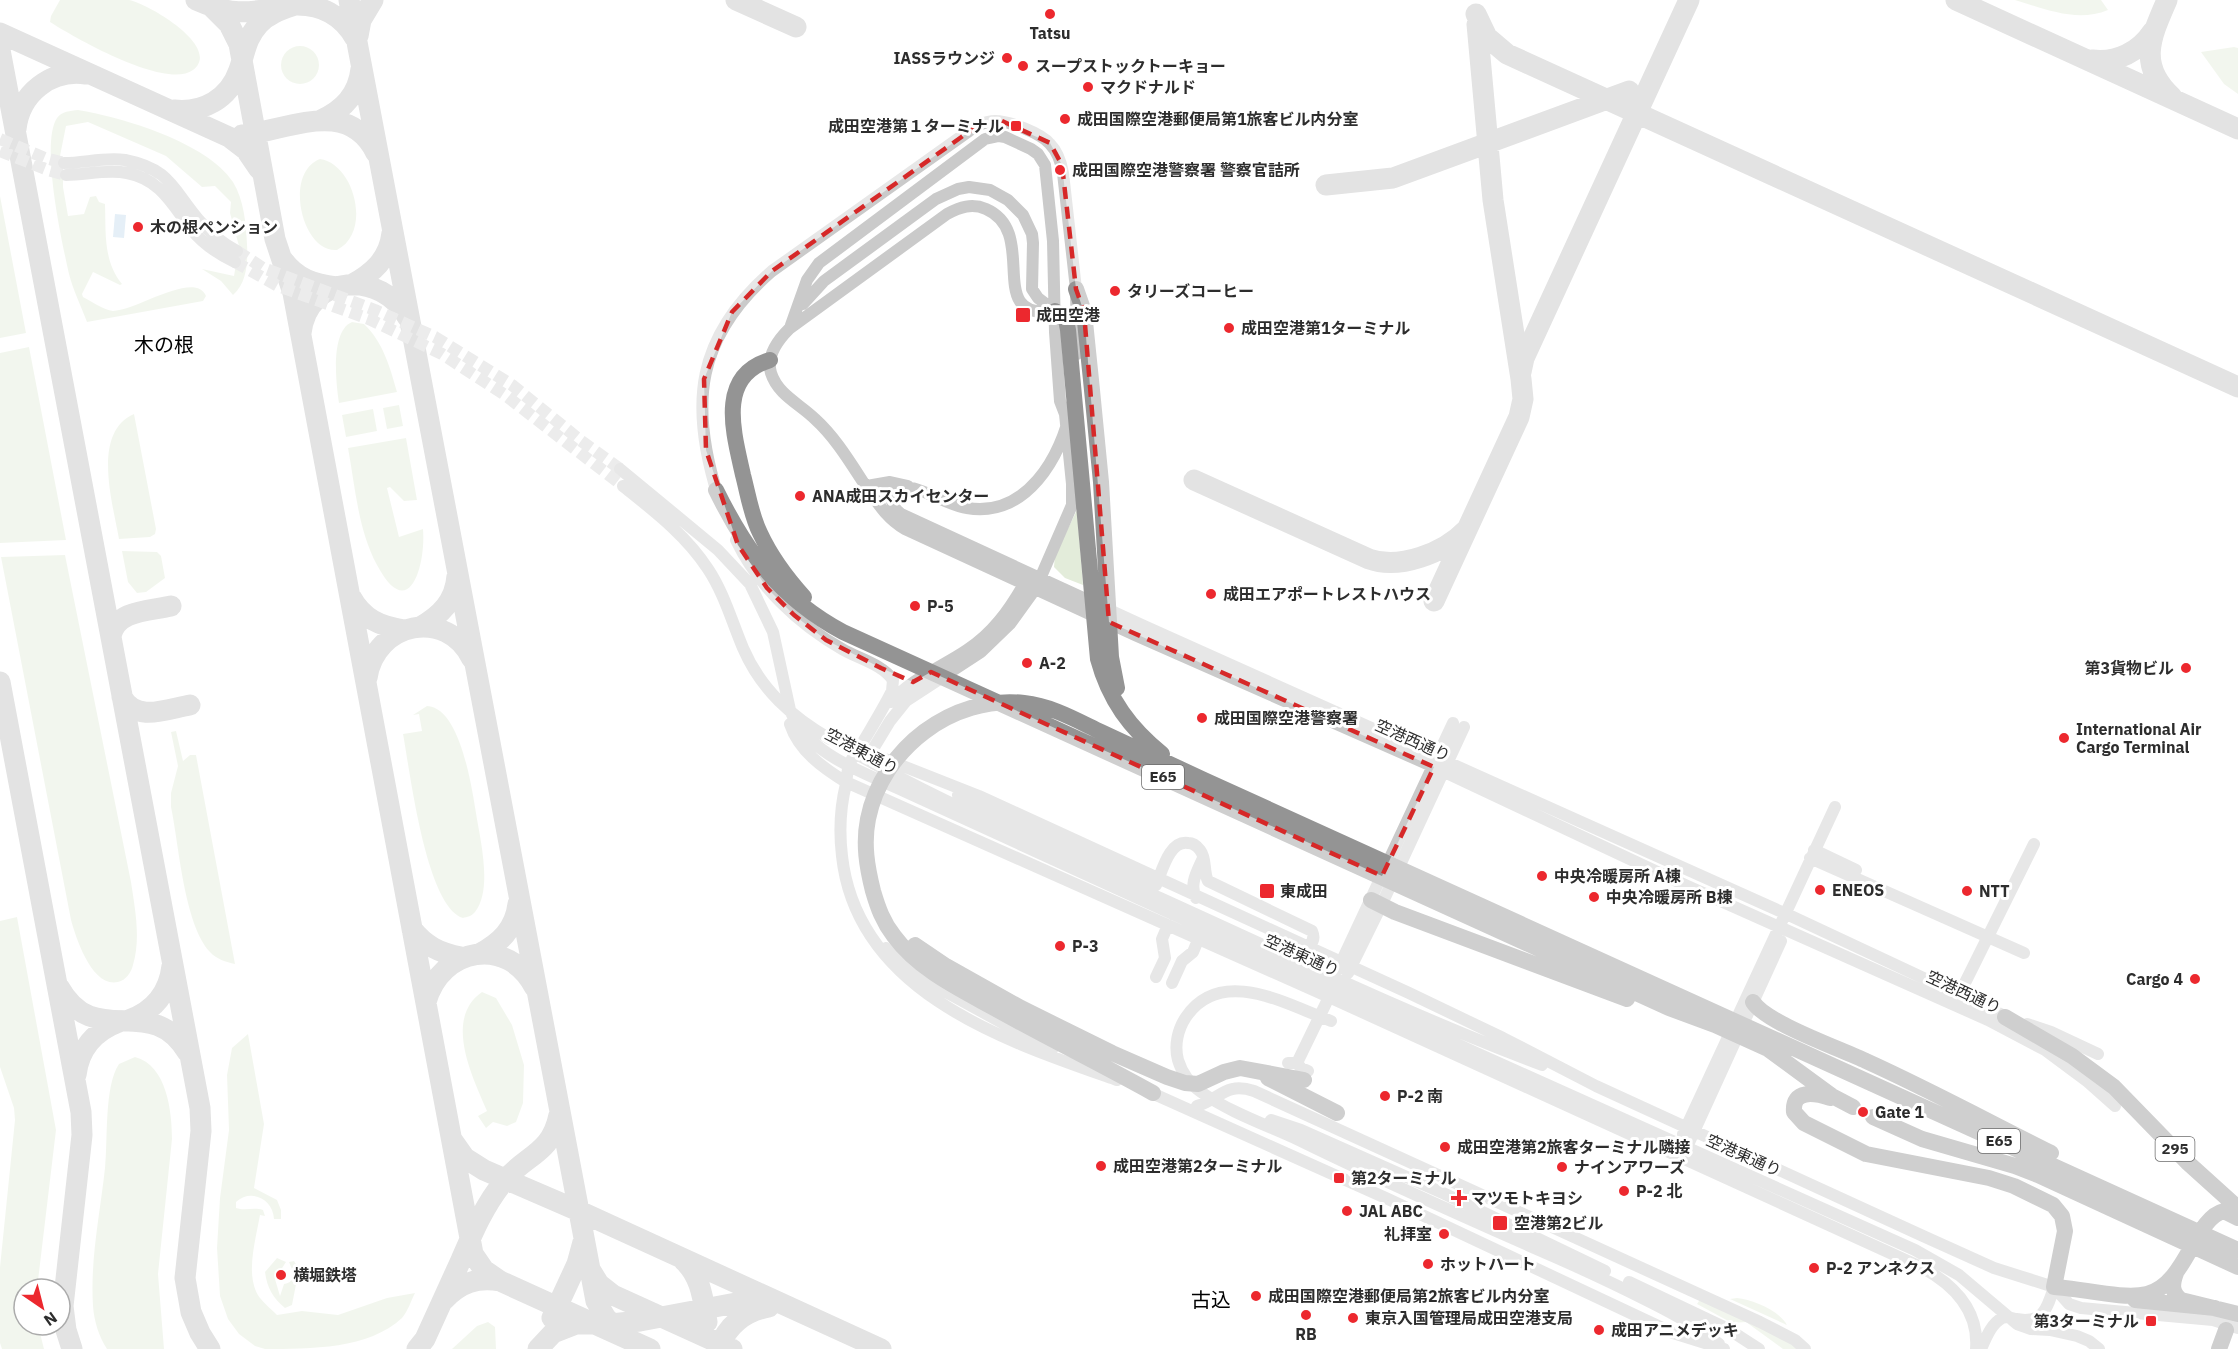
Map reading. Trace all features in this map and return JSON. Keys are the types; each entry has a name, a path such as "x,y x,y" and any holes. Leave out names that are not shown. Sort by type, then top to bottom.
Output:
{"highway":[{"path":"1076,289 1084,312 1101,482 1105,658"},
{"path":"1055,311 1066,321 1068,330 1087,548 1105,658 1133,722 1165,757 1204,780"},
{"path":"770,360 756,365 745,373 737,390 733,411 734,434 758,530 779,567 809,602 834,622 915,674"},
{"path":"716,490 749,550 774,588 829,625 879,649"},
{"name":"E65","path":"915,674 956,684 1410,881 2238,1250"},
{"path":"1156,1091 940,978 907,952 882,919 873,890 866,859 868,819 880,785 890,766 905,748 921,733 942,719 985,704 1025,703 1046,708 1204,780"},
{"name":"E65","path":"1204,780 1373,865"},
{"name":"E65","path":"1410,881 1669,1008 1718,1020"},
{"path":"873,890 884,912 897,928 926,953 973,982 1126,1065 1156,1091"},
{"path":"1376,903 1621,997 1669,1008"},
{"path":"1753,1002 1762,1013 1821,1042 1865,1060 2156,1204 2218,1236 2238,1250"},
{"name":"295","path":"2005,1017 2072,1056 2114,1087 2187,1161 2238,1208"},
{"name":"E65","path":"1757,1037 1768,1049 1848,1105 1820,1095 1805,1094 1795,1101 1794,1112 1804,1123 1866,1154 1989,1178 2014,1186 2053,1205 2062,1216 2065,1231 2054,1287"},
{"path":"1087,1042 1185,1083 1198,1084 1224,1072 1240,1068 1306,1075"},
{"path":"1254,1071 1337,1113"},
{"name":"E65","path":"1873,1117 1922,1139 2038,1175 2238,1267"},
{"path":"2054,1287 2139,1295 2158,1289 2176,1273 2210,1218 2224,1211 2238,1218"},
{"path":"2176,1273 2172,1287 2176,1296 2186,1302 2238,1314"},
{"path":"2054,1287 2108,1297 2215,1308"},
{"path":"2219,1349 2232,1329"}],"street":[{"path":"716,490 706,450 701,405 704,379 708,362 722,328 744,297 772,271 969,131 986,122 1002,121 1037,134 1050,143 1062,165 1076,289 1076,367 1073,398 1065,432 1057,452 1044,474 1027,491 1010,501 988,508 967,508 942,501 899,482 867,486"},
{"path":"797,313 807,280 819,263 985,139 999,136 1031,149 1038,154 1045,165 1053,241 1060,401 1065,414 1073,494 1069,515 1010,624 991,644 906,701 895,714 861,771 846,782"},
{"path":"890,188 907,180 944,173 990,143 1000,143 1028,154 1037,162 1039,168 1047,230 1059,252 1073,266"},
{"path":"65,169 121,160 149,168 174,185 207,229 236,256"},
{"path":"789,329 808,297 824,281 936,199 957,189 969,187 990,190 1008,200 1023,215 1033,243 1032,289 1038,298 1055,311"},
{"path":"1033,583 896,524 883,511 848,459 816,420 779,388 771,375 770,360 776,344 789,329 947,214 964,207 982,208 998,216 1004,222 1011,238 1016,293 1022,306 1033,313 1055,311"},
{"path":"620,469 718,550 740,572 758,598 766,615 778,649 784,679"},
{"path":"623,486 669,524 700,557 722,593 744,649 758,676 776,699 800,720 824,735 1994,1268 2054,1287 2069,1304 2081,1308 2212,1320 2232,1329"},
{"path":"909,487 895,490 892,495 891,500 896,510 1033,583"},
{"path":"879,717 915,674 968,650 984,638 1033,583"},
{"name":"空港西通り","path":"1033,583 1789,915 1956,1000 2045,1050 2088,1082 2115,1106"},
{"path":"774,588 794,615 826,640 881,668 889,674 894,686 879,717 849,765 840,812 841,846 847,884 859,914 876,945 903,975 955,1011 1008,1039 1064,1062 1156,1091 1673,1333 1724,1349"},
{"path":"881,668 915,674 929,685"},
{"name":"空港東通り","path":"784,679 790,710 800,730 816,746 849,765 1333,991 1681,1149 1939,1262 1965,1279 2007,1317 2024,1327 2077,1336 2089,1341 2099,1349"},
{"name":"空港東通り","path":"784,679 788,717 795,736 818,763 846,782 1199,939 1333,991"},
{"path":"1306,1075 1293,1063 1333,991 1376,903 1458,725"},
{"name":"空港西通り","path":"1441,764 1686,885 1782,928 1956,1000 2051,1032 2098,1054"},
{"path":"887,765 970,812 1348,983 1500,1043"},
{"path":"887,765 979,796 1500,1043"},
{"path":"1681,1149 1838,809"},
{"path":"1155,886 1172,850 1178,844 1196,845 1203,858 1205,876 1208,881 1308,928 1314,935 1311,944 1306,948 1295,946 1199,901 1195,897 1193,882 1203,858"},
{"path":"1956,1000 2034,844"},
{"path":"1816,856 1989,934 2024,953"},
{"path":"859,914 889,951 916,973 946,992 1053,1050 1091,1067 1197,1106 1266,1141 1703,1342 1724,1349"},
{"path":"1156,977 1165,958 1162,939 1168,925"},
{"path":"1172,983 1182,961 1193,952 1202,934 1195,925"},
{"path":"1681,1149 1753,1002 1782,928"},
{"path":"1331,1021 1269,996 1233,990 1215,994 1198,1004 1188,1014 1178,1035 1177,1057 1192,1084 1218,1102 1624,1288 1707,1334 1724,1349"},
{"path":"1197,1106 1232,1088 1242,1087 1254,1091 1760,1322 1795,1340 1804,1349"},
{"path":"1197,1106 1258,1115 1445,1194 1728,1329 1759,1349"},
{"path":"1214,1120 1261,1129 1301,1141"},
{"name":"空港東通り","path":"1681,1149 1941,1278 1956,1292 1968,1309 1975,1330 1976,1349"},
{"path":"1981,1349 1994,1325 2007,1317 2031,1320 2042,1315 2054,1287"}],"highlighted area":[{"path":"1002,121 1050,143 1062,165 1076,289 1084,312 1109,622 1434,767 1382,876 931,672 913,682 881,668 826,640 794,615 767,588 738,545 706,450 704,379 732,312 772,271 977,126"}],"green space":[{"path":"60,0 129,0 138,3 165,17 191,39 198,50 200,61 193,70 180,74 163,73 121,60 50,22"},
{"path":"2015,0 2101,0 2108,10 2096,14 2073,15 2049,11"},
{"path":"300,46 313,52 319,65 313,78 300,84 287,78 281,65 287,52"},
{"path":"2238,48 2238,94 2224,84 2201,52"},
{"path":"78,110 140,126 185,144 221,168 233,182 244,212 247,265 244,278 233,295 221,281 202,269 234,276 239,246 230,213 231,202 215,186 202,187 166,156 88,122 66,126 60,156 63,164 63,187 68,216 84,214 90,197 96,196 99,202 105,204 106,236 111,266 122,284 93,272 82,294 83,297 113,311 190,287 200,289 206,296 203,301 87,322 69,274 51,170 52,131 57,118 69,111"},
{"path":"320,159 332,164 342,173 355,200 354,229 348,241 337,250 325,248 314,239 301,211 302,180 309,167"},
{"path":"0,196 26,333 0,338"},
{"path":"352,322 364,324 371,331 381,347 397,392 339,403 336,371 337,347 345,327"},
{"path":"29,347 66,540 0,543 0,353"},
{"path":"399,405 403,426 387,429 383,408"},
{"path":"373,409 377,431 346,437 342,415"},
{"path":"134,414 156,529 155,534 150,537 119,539 110,489 109,453 113,437 121,423"},
{"path":"406,438 417,500 404,501 390,487 387,488 399,537 423,529 423,543 422,558 413,583 406,589 398,590 388,582 377,565 365,537 348,448"},
{"path":"1077,510 1083,585 1065,578 1054,567 1055,555"},
{"path":"122,551 157,552 161,556 165,578 146,592 137,593 128,582"},
{"path":"65,555 136,913 137,944 133,965 128,976 118,982 109,982 93,970 81,949 71,920 1,557"},
{"path":"427,706 438,710 448,720 456,734 467,768 480,836 484,864 483,890 475,912 463,918 450,908 439,890 422,836 410,777 403,734 422,731 419,714 413,715"},
{"path":"176,731 183,761 190,755 196,755 235,964 218,958 210,952 201,939 188,904 171,807 171,793 178,766 171,732"},
{"path":"17,917 56,1130 38,1277 12,1277 12,1337 41,1337 44,1349 2,1349 0,1343 0,1267 15,1120 14,1108 0,1067 0,921"},
{"path":"482,992 496,998 512,1025 524,1065 523,1103 516,1122 507,1126 493,1122 486,1128 478,1116 487,1111 469,1066 465,1049 464,1017 470,1004"},
{"path":"248,1034 264,1124 254,1188 277,1200 281,1210 281,1219 274,1219 270,1206 260,1198 248,1196 236,1202 236,1208 263,1210 265,1216 260,1215 252,1258 255,1289 260,1298 277,1315 302,1311 338,1315 387,1298 415,1293 402,1318 373,1336 338,1345 301,1349 265,1349 255,1346 239,1334 228,1319 220,1296 217,1248 220,1198 229,1130 227,1075 232,1048"},
{"path":"135,1057 146,1062 161,1079 171,1116 172,1139 158,1274 164,1349 107,1349 99,1334 94,1312 92,1289 94,1254 105,1168 111,1086 119,1064"},
{"path":"277,1258 286,1262 275,1279 280,1296 284,1284 292,1279 293,1272 289,1262 294,1261 299,1269 292,1305 285,1308 271,1292 265,1272"},
{"path":"1701,1298 1802,1349 1783,1349 1746,1322 1732,1323 1697,1304"},
{"path":"1737,1298 1765,1307 1778,1315 1787,1325 1730,1299"},
{"path":"488,1322 495,1327 496,1349 452,1349 477,1326"}],"water":[{"path":"115,214 126,215 124,238 113,237"}],"taxiway":[{"path":"196,0 235,12 276,8"},
{"path":"174,110 195,109 214,102 222,96 235,80 249,40 259,24 275,12 308,0"},
{"path":"349,0 596,1301 606,1318 620,1332"},
{"path":"358,36 361,20 373,0"},
{"path":"736,0 796,27"},
{"path":"1521,372 1524,358 1689,0"},
{"path":"1956,0 2238,129"},
{"path":"2167,0 2156,26 2150,50 2154,74 2172,97"},
{"path":"294,5 313,6 329,12 344,23 355,38"},
{"path":"213,8 229,24 239,44 275,239 293,293 473,1254 484,1270 500,1281 650,1349"},
{"path":"1476,14 1487,37 1507,54 2238,387"},
{"path":"1434,601 1519,417 1523,399 1493,200 1477,24"},
{"path":"2092,60 2119,58 2141,45 2153,31"},
{"path":"0,33 229,137 246,150 259,169"},
{"path":"0,50 200,1108 201,1131 185,1278 191,1312 210,1349"},
{"path":"321,120 343,106 353,94 361,69"},
{"path":"16,129 24,105 39,86 61,75 86,74"},
{"path":"1326,185 1393,178 1629,91"},
{"path":"242,135 315,121 333,121 350,126 364,136 376,153"},
{"path":"351,285 373,270 384,258 392,233"},
{"path":"283,260 294,272 306,280 336,287"},
{"path":"301,333 307,313 317,299 331,289 347,285 365,286 381,292 396,302 408,318"},
{"path":"1194,480 1369,559 1381,562 1407,561 1434,552 1446,546 1466,530"},
{"path":"420,627 446,606 456,585 457,576"},
{"path":"351,597 361,611 373,620 404,630"},
{"path":"111,636 114,627 126,616 171,606"},
{"path":"367,678 373,659 383,644 397,634 413,628 430,627 446,632 461,643 472,659"},
{"path":"0,682 81,1112 82,1135 63,1306 66,1330 72,1349"},
{"path":"122,697 135,710 144,712 190,705"},
{"path":"479,954 500,940 510,928 518,904"},
{"path":"412,929 434,948 461,957"},
{"path":"426,1002 434,983 446,969 460,959 476,954 493,955 509,960 523,971 535,988"},
{"path":"129,1020 146,1011 159,999 168,984 172,966"},
{"path":"59,987 73,1006 89,1016 157,1025 173,1035 188,1053"},
{"path":"76,1075 81,1057 90,1042 103,1030 119,1022"},
{"path":"417,1349 425,1339 485,1208 513,1171 544,1146 555,1128 559,1115"},
{"path":"453,1141 465,1158 484,1170 881,1349"},
{"path":"552,1318 577,1264 583,1242"},
{"path":"683,1260 694,1273 702,1296 707,1322"},
{"path":"591,1271 599,1284 613,1295 732,1349"},
{"path":"444,1300 463,1285 484,1280 500,1281"},
{"path":"538,1349 553,1333 576,1324 640,1321 752,1300 771,1301"},
{"path":"719,1349 726,1333 738,1321 752,1312 769,1307"}],"tunnel":[{"path":"0,139 45,158 64,163"},
{"path":"0,151 66,175"},
{"path":"237,251 263,268 375,310 435,337 512,385 620,469"},
{"path":"235,262 278,286 369,319 442,354 505,395 623,486"}],"place":[{"name":"Tatsu","path":"1050,14"},
{"name":"IASSラウンジ","path":"1007,58"},
{"name":"スープストックトーキョー","path":"1023,66"},
{"name":"マクドナルド","path":"1088,87"},
{"name":"成田国際空港郵便局第1旅客ビル内分室","path":"1065,119"},
{"name":"成田空港第１ターミナル","path":"1016,126"},
{"name":"成田国際空港警察署 警察官詰所","path":"1060,170"},
{"name":"木の根ペンション","path":"138,227"},
{"name":"タリーズコーヒー","path":"1115,291"},
{"name":"成田空港","path":"1023,315"},
{"name":"成田空港第1ターミナル","path":"1229,328"},
{"name":"ANA成田スカイセンター","path":"800,496"},
{"name":"成田エアポートレストハウス","path":"1211,594"},
{"name":"P-5","path":"915,606"},
{"name":"A-2","path":"1027,663"},
{"name":"第3貨物ビル","path":"2186,668"},
{"name":"成田国際空港警察署","path":"1202,718"},
{"name":"International Air Cargo Terminal","path":"2064,738"},
{"name":"中央冷暖房所 A棟","path":"1542,876"},
{"name":"ENEOS","path":"1820,890"},
{"name":"東成田","path":"1267,891"},
{"name":"NTT","path":"1967,891"},
{"name":"中央冷暖房所 B棟","path":"1594,897"},
{"name":"P-3","path":"1060,946"},
{"name":"Cargo 4","path":"2195,979"},
{"name":"P-2 南","path":"1385,1096"},
{"name":"Gate 1","path":"1863,1112"},
{"name":"成田空港第2旅客ターミナル隣接","path":"1445,1147"},
{"name":"成田空港第2ターミナル","path":"1101,1166"},
{"name":"ナインアワーズ","path":"1562,1167"},
{"name":"第2ターミナル","path":"1339,1178"},
{"name":"P-2 北","path":"1624,1191"},
{"name":"マツモトキヨシ","path":"1459,1198"},
{"name":"JAL ABC","path":"1347,1211"},
{"name":"空港第2ビル","path":"1500,1223"},
{"name":"礼拝室","path":"1444,1234"},
{"name":"ホットハート","path":"1428,1264"},
{"name":"P-2 アンネクス","path":"1814,1268"},
{"name":"横堀鉄塔","path":"281,1275"},
{"name":"成田国際空港郵便局第2旅客ビル内分室","path":"1256,1296"},
{"name":"RB","path":"1306,1315"},
{"name":"東京入国管理局成田空港支局","path":"1353,1318"},
{"name":"第3ターミナル","path":"2151,1321"},
{"name":"成田アニメデッキ","path":"1599,1330"}],"district":[{"name":"木の根","path":"164,345"},
{"name":"古込","path":"1211,1300"}]}
